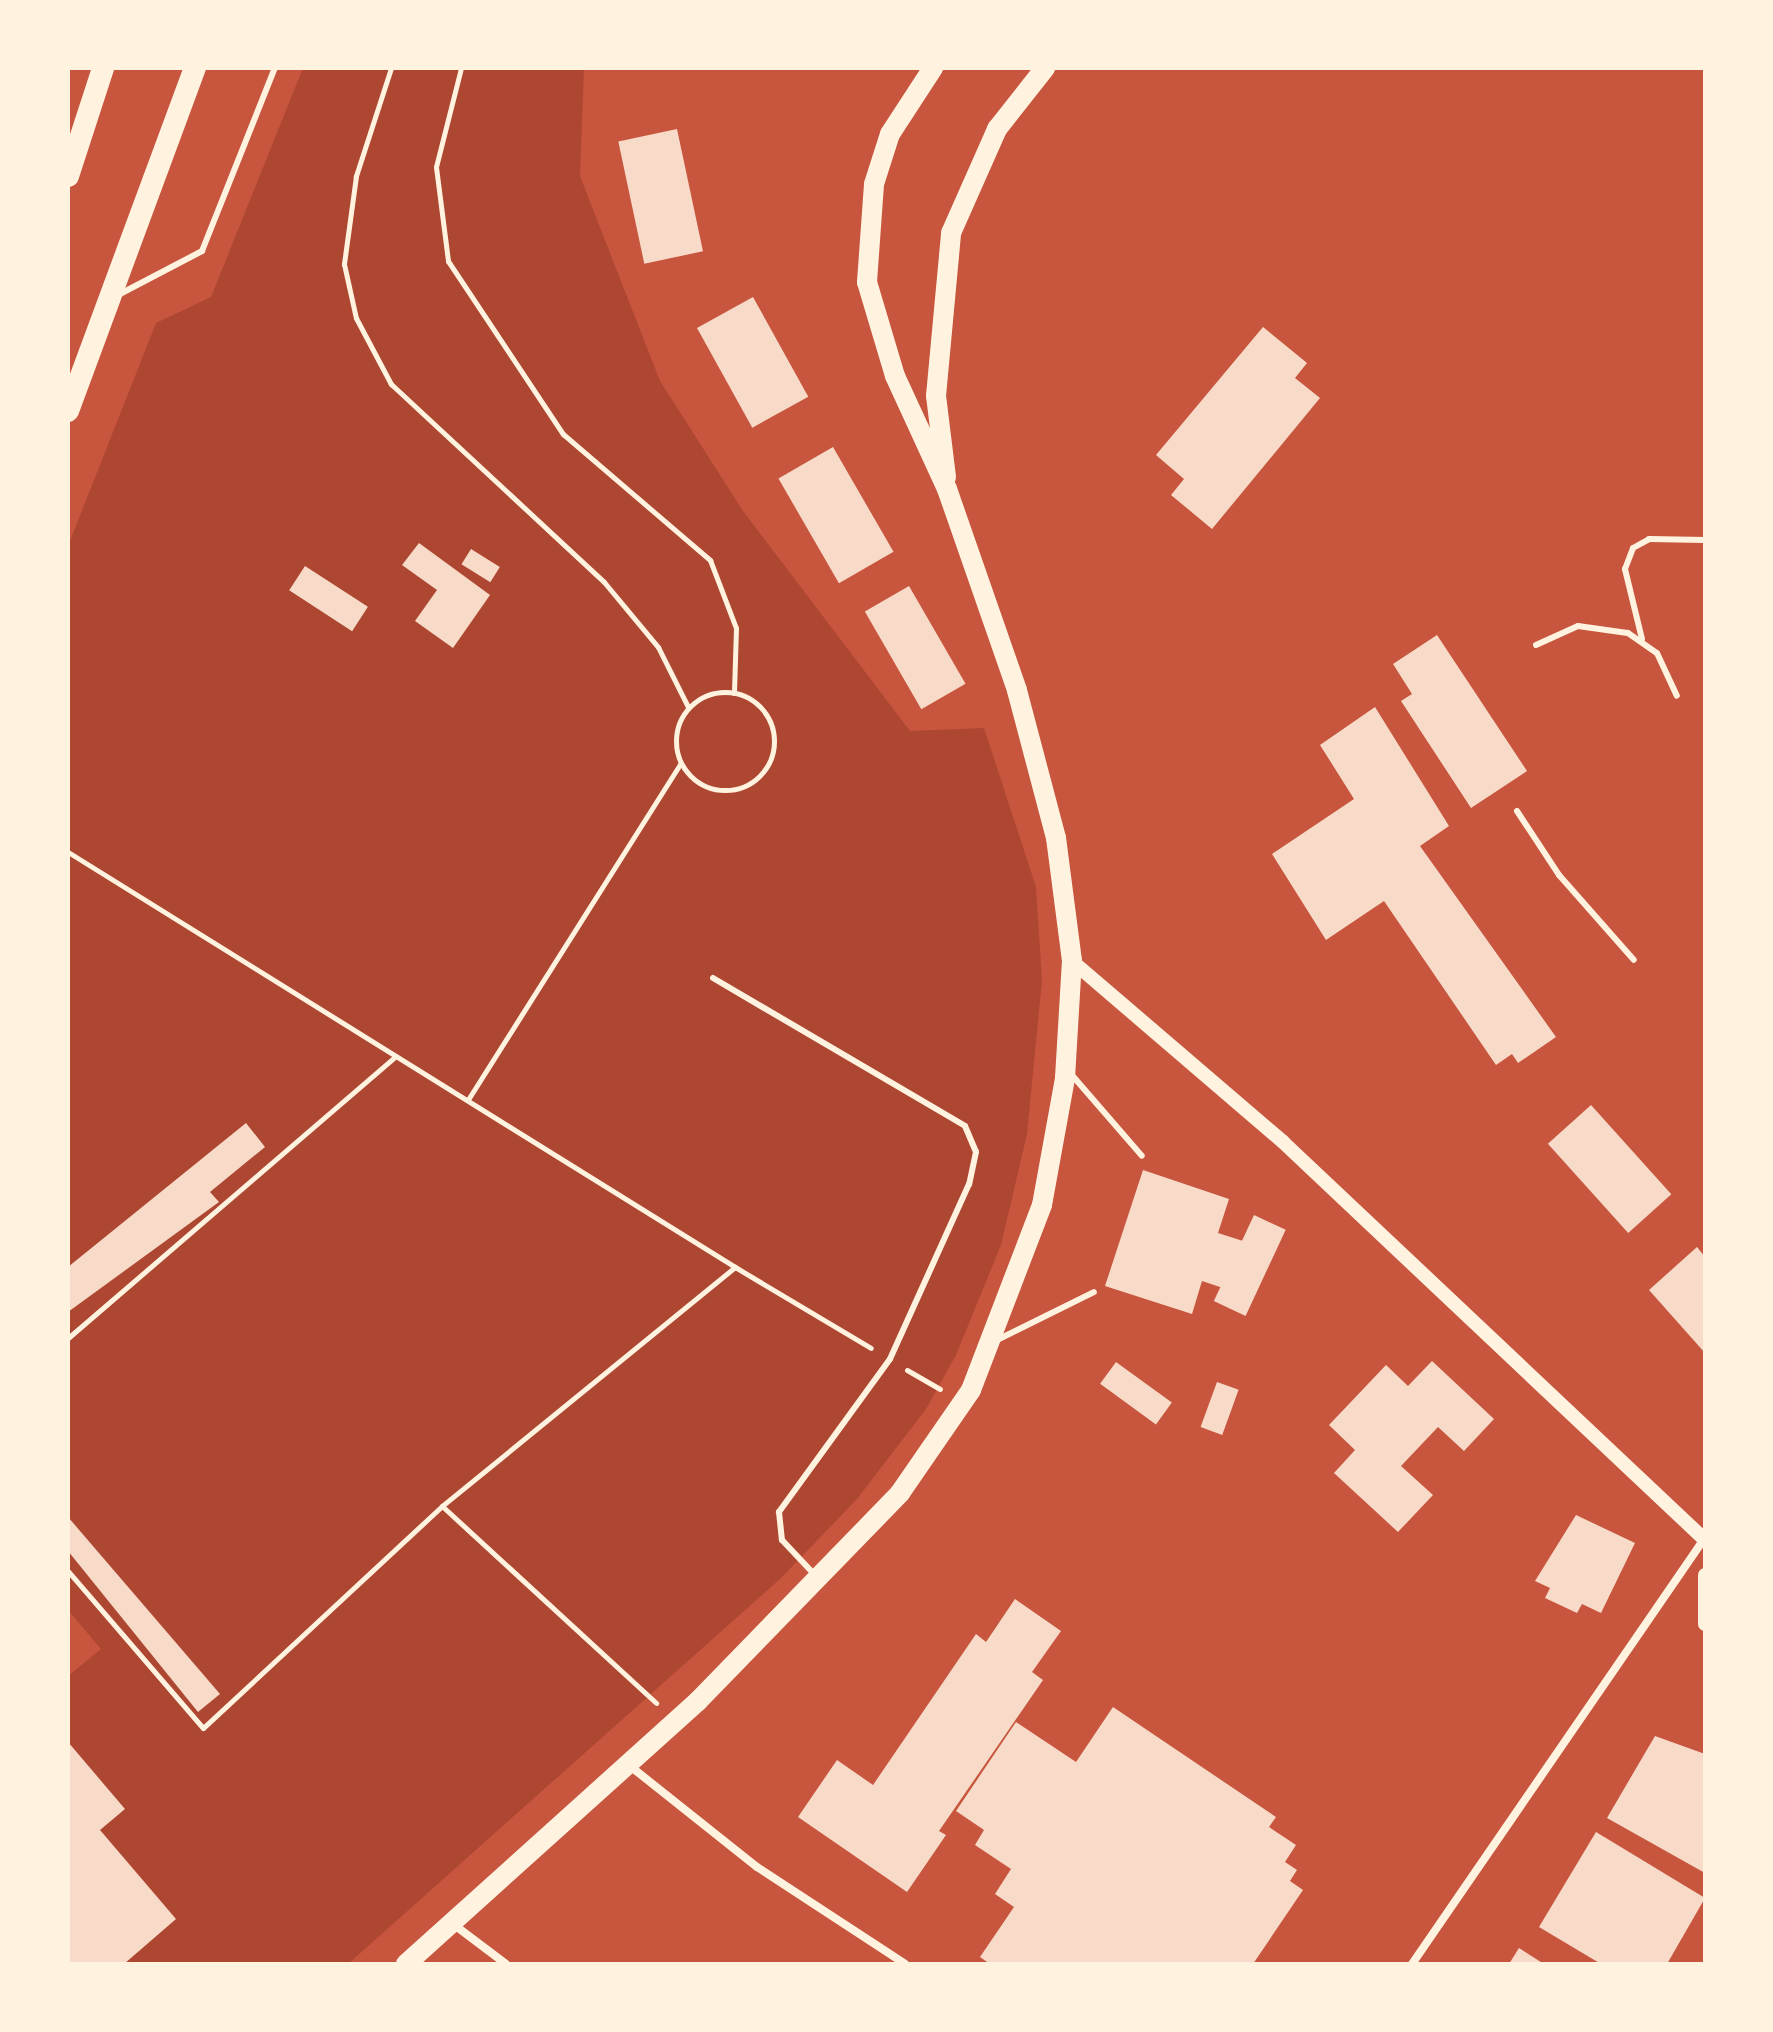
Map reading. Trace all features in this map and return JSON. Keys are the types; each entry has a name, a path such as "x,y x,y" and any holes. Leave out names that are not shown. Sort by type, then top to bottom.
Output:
{"highway":[{"path":"68,176 103,68"},
{"path":"68,411 195,68"}],"main road":[{"path":"406,1964 449,1921 675,1721 819,1580 900,1493 963,1403 994,1342 1042,1205 1066,1068 1072,961 1040,760 947,489 914,424 867,282 874,184 890,134 933,68"},
{"path":"947,489 936,396 951,233 997,129 1045,68"}],"street":[{"path":"1072,961 1295,1152 1705,1540 1412,1964"},
{"path":"1705,1575 1705,1624"},
{"path":"626,1763 757,1867 905,1964"},
{"path":"449,1921 506,1964"}],"lane":[{"path":"108,300 202,251 275,68"},
{"path":"1642,639 1627,558 1649,539 1705,540"},
{"path":"1536,645 1578,626 1642,639 1657,653 1677,696"},
{"path":"1517,811 1559,875 1634,960"},
{"path":"713,978 965,1126 972,1138 975,1168 890,1359 779,1512 782,1540 819,1580"},
{"path":"1066,1068 1142,1156"},
{"path":"994,1342 1094,1292"}],"path":[{"path":"391,68 356,176 346,249 356,318 391,384 604,582 658,647 688,707"},
{"path":"461,68 436,167 448,261 563,434 710,560 736,628 734,693"},
{"path":"734,693 771,723 764,771 720,790 697,781 681,763 676,734 688,707 734,693"},
{"path":"469,1098 681,763"},
{"path":"68,852 394,1058 469,1098 735,1267 963,1403"},
{"path":"68,1338 394,1058"},
{"path":"68,1571 203,1728 442,1506 735,1267"},
{"path":"442,1506 675,1721"}],"shaded area":[{"path":"303,68 584,68 580,176 660,381 743,511 910,731 984,728 1036,887 1042,981 1027,1134 1001,1245 956,1355 926,1409 857,1499 781,1578 348,1964 68,1964 68,1676 101,1649 68,1610 68,546 156,323 211,297"}],"building":[{"path":"677,129 703,251 644,264 618,141"},
{"path":"753,297 808,397 752,428 697,328"},
{"path":"1263,327 1307,363 1295,378 1320,398 1212,529 1171,495 1184,479 1156,455"},
{"path":"833,447 894,552 839,583 778,479"},
{"path":"419,543 490,595 453,648 415,621 437,590 402,565"},
{"path":"471,549 500,567 490,582 461,564"},
{"path":"305,566 368,607 352,631 289,590"},
{"path":"909,586 966,684 921,709 865,612"},
{"path":"1437,635 1527,771 1471,808 1401,701 1412,694 1393,664"},
{"path":"1375,707 1449,826 1420,846 1556,1037 1518,1063 1512,1054 1496,1065 1384,901 1326,940 1272,854 1354,799 1320,745"},
{"path":"1591,1105 1671,1194 1628,1233 1548,1144"},
{"path":"246,1123 265,1147 210,1192 219,1202 68,1312 68,1267"},
{"path":"1143,1170 1229,1199 1218,1233 1243,1241 1226,1289 1202,1281 1192,1314 1105,1286"},
{"path":"1254,1215 1286,1230 1246,1316 1214,1301"},
{"path":"1697,1247 1705,1257 1705,1353 1649,1290"},
{"path":"1432,1361 1494,1419 1464,1451 1438,1427 1401,1466 1433,1495 1398,1532 1334,1473 1355,1450 1329,1425 1386,1365 1408,1386"},
{"path":"1116,1362 1172,1403 1156,1424 1100,1384"},
{"path":"1217,1382 1239,1390 1222,1435 1201,1427"},
{"path":"1576,1515 1635,1543 1601,1613 1582,1604 1577,1613 1545,1598 1550,1588 1535,1581"},
{"path":"68,1517 220,1694 198,1712 68,1551"},
{"path":"1015,1599 1061,1631 1032,1672 1043,1680 939,1831 946,1835 907,1892 798,1817 837,1760 873,1785 976,1634 986,1642"},
{"path":"1113,1707 1276,1817 1269,1827 1296,1845 1285,1862 1297,1870 1290,1881 1303,1890 1253,1964 990,1964 980,1957 1014,1907 995,1894 1011,1869 975,1845 984,1830 956,1811 1016,1722 1076,1762"},
{"path":"1655,1736 1705,1754 1705,1873 1607,1818"},
{"path":"68,1742 125,1809 100,1830 176,1919 124,1964 68,1964"},
{"path":"1596,1832 1705,1898 1667,1964 1601,1964 1539,1927"},
{"path":"1519,1948 1544,1964 1509,1964"}]}
